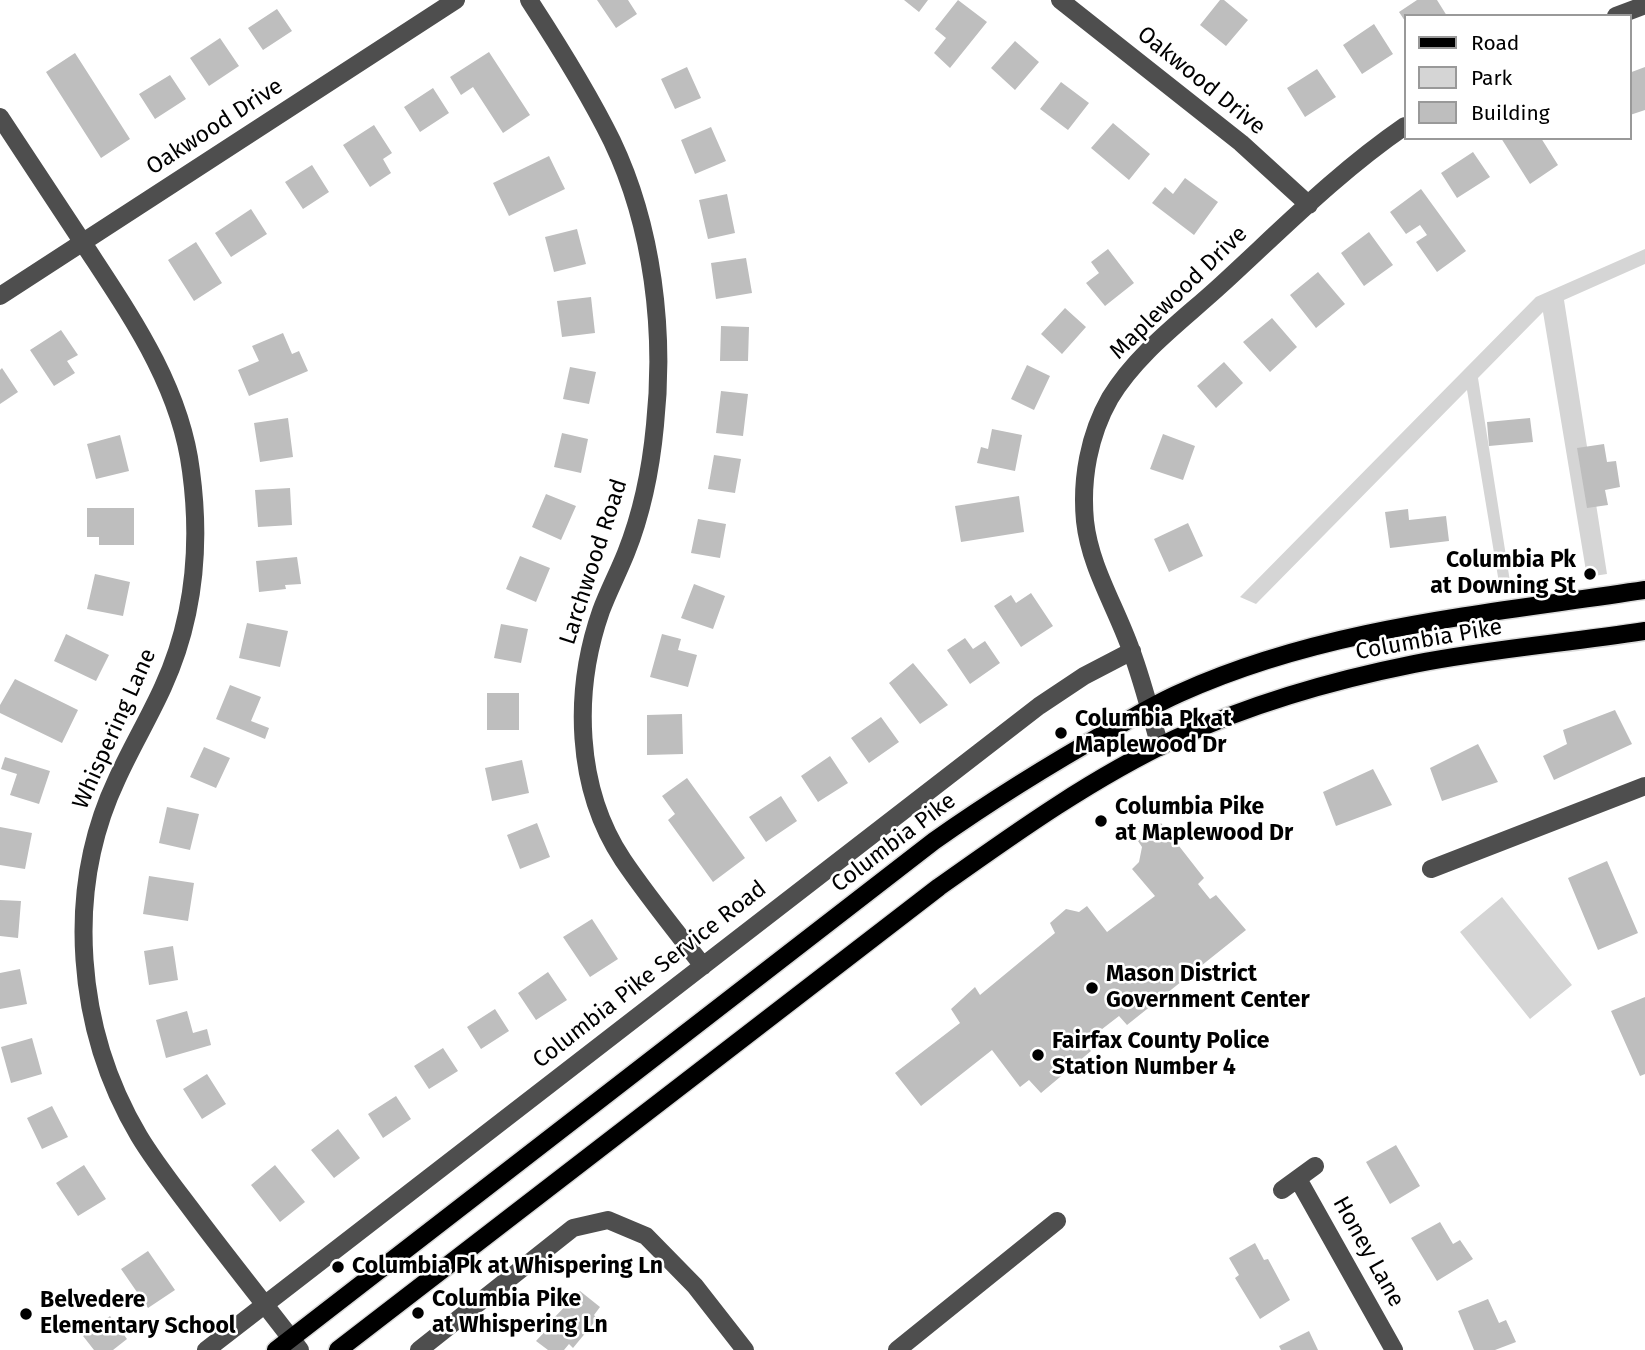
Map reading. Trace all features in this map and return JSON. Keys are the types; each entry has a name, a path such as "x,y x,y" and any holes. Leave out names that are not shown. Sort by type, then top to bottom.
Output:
{"main road":[{"name":"Columbia Pike","path":"276,1350 296,1344 934,841 1009,789 1149,709 1230,673 1376,631 1645,590"},
{"name":"Columbia Pike","path":"338,1350 939,887 1031,822 1160,747 1216,722 1267,704 1359,677 1427,662 1645,631"}],"street":[{"name":"Oakwood Drive","path":"0,296 456,0"},
{"name":"Larchwood Road","path":"529,0 589,95 613,144 633,196 648,256 656,313 659,371 650,459 633,534 590,647 582,719 586,759 594,796 622,859 703,965"},
{"name":"Oakwood Drive","path":"1060,0 1241,143 1308,205"},
{"path":"1621,14 1645,5"},
{"name":"Whispering Lane","path":"0,117 133,320 169,387 191,468 196,519 195,561 179,645 164,686 116,782 99,824 90,864 84,914 84,959 89,1003 116,1091 139,1135 181,1195 296,1344"},
{"name":"Maplewood Drive","path":"1160,747 1132,651 1093,557 1086,523 1084,492 1087,461 1096,429 1110,399 1135,365 1308,205 1404,127"},
{"name":"Columbia Pike Service Road","path":"206,1350 1039,706 1084,676 1132,651"},
{"path":"1431,869 1645,786"},
{"path":"1282,1190 1315,1166"},
{"name":"Honey Lane","path":"1298,1179 1394,1350"},
{"path":"419,1350 573,1228 608,1220 646,1236 695,1286 745,1350"},
{"path":"897,1350 1057,1220"}],"green space":[{"path":"1645,249 1645,264 1564,300 1607,574 1587,577 1543,312 1478,378 1511,588 1500,589 1467,390 1256,604 1240,597 1536,297"},
{"path":"1502,897 1572,985 1530,1019 1460,932"}],"building":[{"path":"597,0 628,0 637,14 616,28"},
{"path":"904,0 928,0 919,12"},
{"path":"958,0 987,22 950,68 934,53 946,38 935,29"},
{"path":"1220,0 1224,0 1248,20 1226,46 1200,25"},
{"path":"1417,0 1437,0 1446,14 1404,14 1404,20 1399,12"},
{"path":"277,9 292,31 263,50 248,28"},
{"path":"1374,24 1393,54 1362,74 1343,45"},
{"path":"220,38 239,66 209,86 190,58"},
{"path":"1015,41 1039,62 1015,90 991,68"},
{"path":"489,52 530,115 503,133 473,87 461,95 450,77"},
{"path":"75,53 130,139 101,158 46,72"},
{"path":"687,67 701,98 675,109 661,79"},
{"path":"1645,67 1645,110 1631,115 1631,72"},
{"path":"1317,69 1336,97 1305,117 1287,88"},
{"path":"170,75 186,99 155,119 139,94"},
{"path":"1061,82 1089,103 1068,130 1040,109"},
{"path":"433,88 449,113 420,132 404,107"},
{"path":"1113,123 1150,154 1129,180 1091,148"},
{"path":"374,125 392,153 383,159 391,173 370,187 343,145"},
{"path":"711,127 726,161 695,174 681,140"},
{"path":"1502,140 1542,140 1558,165 1530,184"},
{"path":"1473,152 1490,177 1457,198 1441,173"},
{"path":"549,156 565,189 509,216 493,183"},
{"path":"312,165 329,192 303,209 285,182"},
{"path":"1185,178 1218,202 1194,235 1152,203 1165,187 1173,194"},
{"path":"1421,189 1466,251 1437,272 1416,242 1427,235 1420,225 1406,234 1390,212"},
{"path":"727,194 735,233 708,239 699,200"},
{"path":"251,209 267,234 231,257 215,233"},
{"path":"577,229 586,264 554,272 545,237"},
{"path":"1369,232 1393,265 1364,286 1341,253"},
{"path":"196,242 222,283 194,301 168,260"},
{"path":"1108,249 1134,283 1105,306 1086,283 1099,273 1091,262"},
{"path":"746,258 752,293 716,299 711,263"},
{"path":"1318,272 1345,304 1316,328 1290,295"},
{"path":"591,297 595,333 562,337 557,301"},
{"path":"1065,308 1086,327 1062,354 1041,334"},
{"path":"1272,318 1297,347 1270,372 1243,342"},
{"path":"721,326 749,327 748,361 720,361"},
{"path":"61,330 78,355 67,361 75,373 54,386 30,350"},
{"path":"283,333 292,354 299,351 308,371 249,396 238,370 259,361 252,346"},
{"path":"1224,362 1243,383 1216,408 1197,386"},
{"path":"1027,365 1050,376 1034,410 1011,399"},
{"path":"570,367 596,372 589,404 563,399"},
{"path":"2,368 18,392 0,404 0,370"},
{"path":"721,391 748,394 743,436 716,433"},
{"path":"288,418 293,457 260,462 254,423"},
{"path":"1530,418 1533,442 1489,446 1487,422"},
{"path":"992,429 1022,435 1015,471 977,463 981,447 988,449"},
{"path":"562,433 588,439 581,473 554,467"},
{"path":"1163,434 1195,446 1183,480 1150,469"},
{"path":"120,435 129,471 96,479 87,444"},
{"path":"1604,444 1607,462 1616,461 1620,487 1605,490 1608,505 1587,508 1577,448"},
{"path":"714,455 741,459 735,493 708,489"},
{"path":"290,488 292,525 258,527 255,490"},
{"path":"546,494 576,506 561,540 532,527"},
{"path":"1019,496 1024,532 961,542 955,506"},
{"path":"87,508 134,508 134,545 99,545 99,537 87,537"},
{"path":"1408,509 1409,520 1446,516 1449,541 1390,548 1385,512"},
{"path":"698,519 726,524 720,558 691,553"},
{"path":"1188,523 1203,556 1169,572 1154,539"},
{"path":"520,556 550,568 536,602 506,589"},
{"path":"297,557 301,584 285,585 286,589 259,592 256,561"},
{"path":"95,574 130,582 123,616 87,609"},
{"path":"694,584 725,596 713,629 681,618"},
{"path":"1031,593 1053,626 1021,647 994,606 1011,595 1016,603"},
{"path":"247,623 288,631 280,667 239,658"},
{"path":"501,624 528,629 521,663 494,658"},
{"path":"66,634 109,655 96,681 54,661"},
{"path":"662,634 681,639 678,650 697,655 688,687 650,677"},
{"path":"965,638 973,649 985,641 1000,663 970,684 947,650"},
{"path":"913,663 948,705 920,724 889,683"},
{"path":"15,679 78,710 62,743 0,713 0,705"},
{"path":"230,685 261,697 251,721 269,728 265,739 216,719"},
{"path":"487,693 519,693 519,730 487,730"},
{"path":"1615,710 1632,744 1554,780 1543,756 1567,744 1563,730"},
{"path":"682,714 683,754 647,755 647,715"},
{"path":"881,717 899,742 869,763 851,738"},
{"path":"1478,744 1498,782 1442,801 1430,768"},
{"path":"204,747 230,758 216,788 190,777"},
{"path":"830,756 848,783 818,802 801,776"},
{"path":"5,757 50,771 39,804 10,795 17,774 1,769"},
{"path":"522,760 529,793 492,801 485,768"},
{"path":"1373,769 1392,805 1336,826 1323,792"},
{"path":"687,778 745,858 713,882 668,820 675,814 662,796"},
{"path":"781,796 797,821 766,842 749,817"},
{"path":"167,807 199,814 190,850 159,843"},
{"path":"537,823 550,857 520,869 507,835"},
{"path":"1161,823 1204,878 1198,884 1210,899 1216,895 1246,930 1127,1025 1119,1016 1084,1043 1091,1051 1041,1093 1029,1080 1020,1087 992,1050 921,1106 895,1073 960,1023 951,1009 975,987 980,995 1055,933 1050,923 1066,909 1079,912 1087,906 1107,932 1155,896 1132,869 1139,862 1142,847 1138,841"},
{"path":"0,827 32,833 25,869 0,865"},
{"path":"1607,861 1638,933 1598,950 1568,878"},
{"path":"149,876 194,883 188,921 143,914"},
{"path":"0,900 21,901 18,938 0,936"},
{"path":"592,919 618,959 590,977 563,937"},
{"path":"173,946 178,980 149,985 144,951"},
{"path":"20,969 27,1004 0,1009 0,973"},
{"path":"548,972 567,1000 536,1020 518,993"},
{"path":"1645,997 1645,1074 1640,1076 1611,1011"},
{"path":"495,1009 509,1031 481,1049 467,1027"},
{"path":"187,1011 193,1033 207,1029 211,1045 166,1058 156,1020"},
{"path":"32,1038 42,1074 11,1083 1,1047"},
{"path":"443,1048 458,1071 429,1089 414,1066"},
{"path":"207,1074 226,1104 202,1119 183,1089"},
{"path":"396,1096 411,1119 383,1138 368,1114"},
{"path":"52,1106 68,1137 42,1149 27,1118"},
{"path":"338,1129 360,1158 334,1178 311,1150"},
{"path":"1396,1145 1420,1186 1390,1204 1366,1162"},
{"path":"84,1165 106,1199 78,1216 56,1183"},
{"path":"275,1165 305,1202 280,1222 251,1185"},
{"path":"1440,1222 1453,1244 1460,1240 1473,1259 1437,1281 1411,1238"},
{"path":"1255,1243 1264,1260 1268,1259 1290,1300 1260,1319 1235,1278 1239,1275 1229,1258"},
{"path":"148,1251 175,1290 148,1308 121,1269"},
{"path":"580,1291 600,1307 594,1315 597,1319 573,1348 569,1344 564,1350 548,1350 536,1341 550,1326 548,1324"},
{"path":"1488,1299 1499,1323 1506,1320 1516,1342 1495,1350 1474,1350 1458,1311"},
{"path":"110,1316 127,1339 113,1350 94,1350 83,1336"},
{"path":"1309,1331 1318,1350 1281,1350 1279,1346"}],"place":[{"name":"Columbia Pk at Downing St","path":"1590,574"},
{"name":"Columbia Pk at Maplewood Dr","path":"1061,733"},
{"name":"Columbia Pike at Maplewood Dr","path":"1101,821"},
{"name":"Mason District Government Center","path":"1092,988"},
{"name":"Fairfax County Police Station Number 4","path":"1038,1055"},
{"name":"Columbia Pk at Whispering Ln","path":"338,1267"},
{"name":"Columbia Pike at Whispering Ln","path":"418,1313"},
{"name":"Belvedere Elementary School","path":"26,1314"}]}
